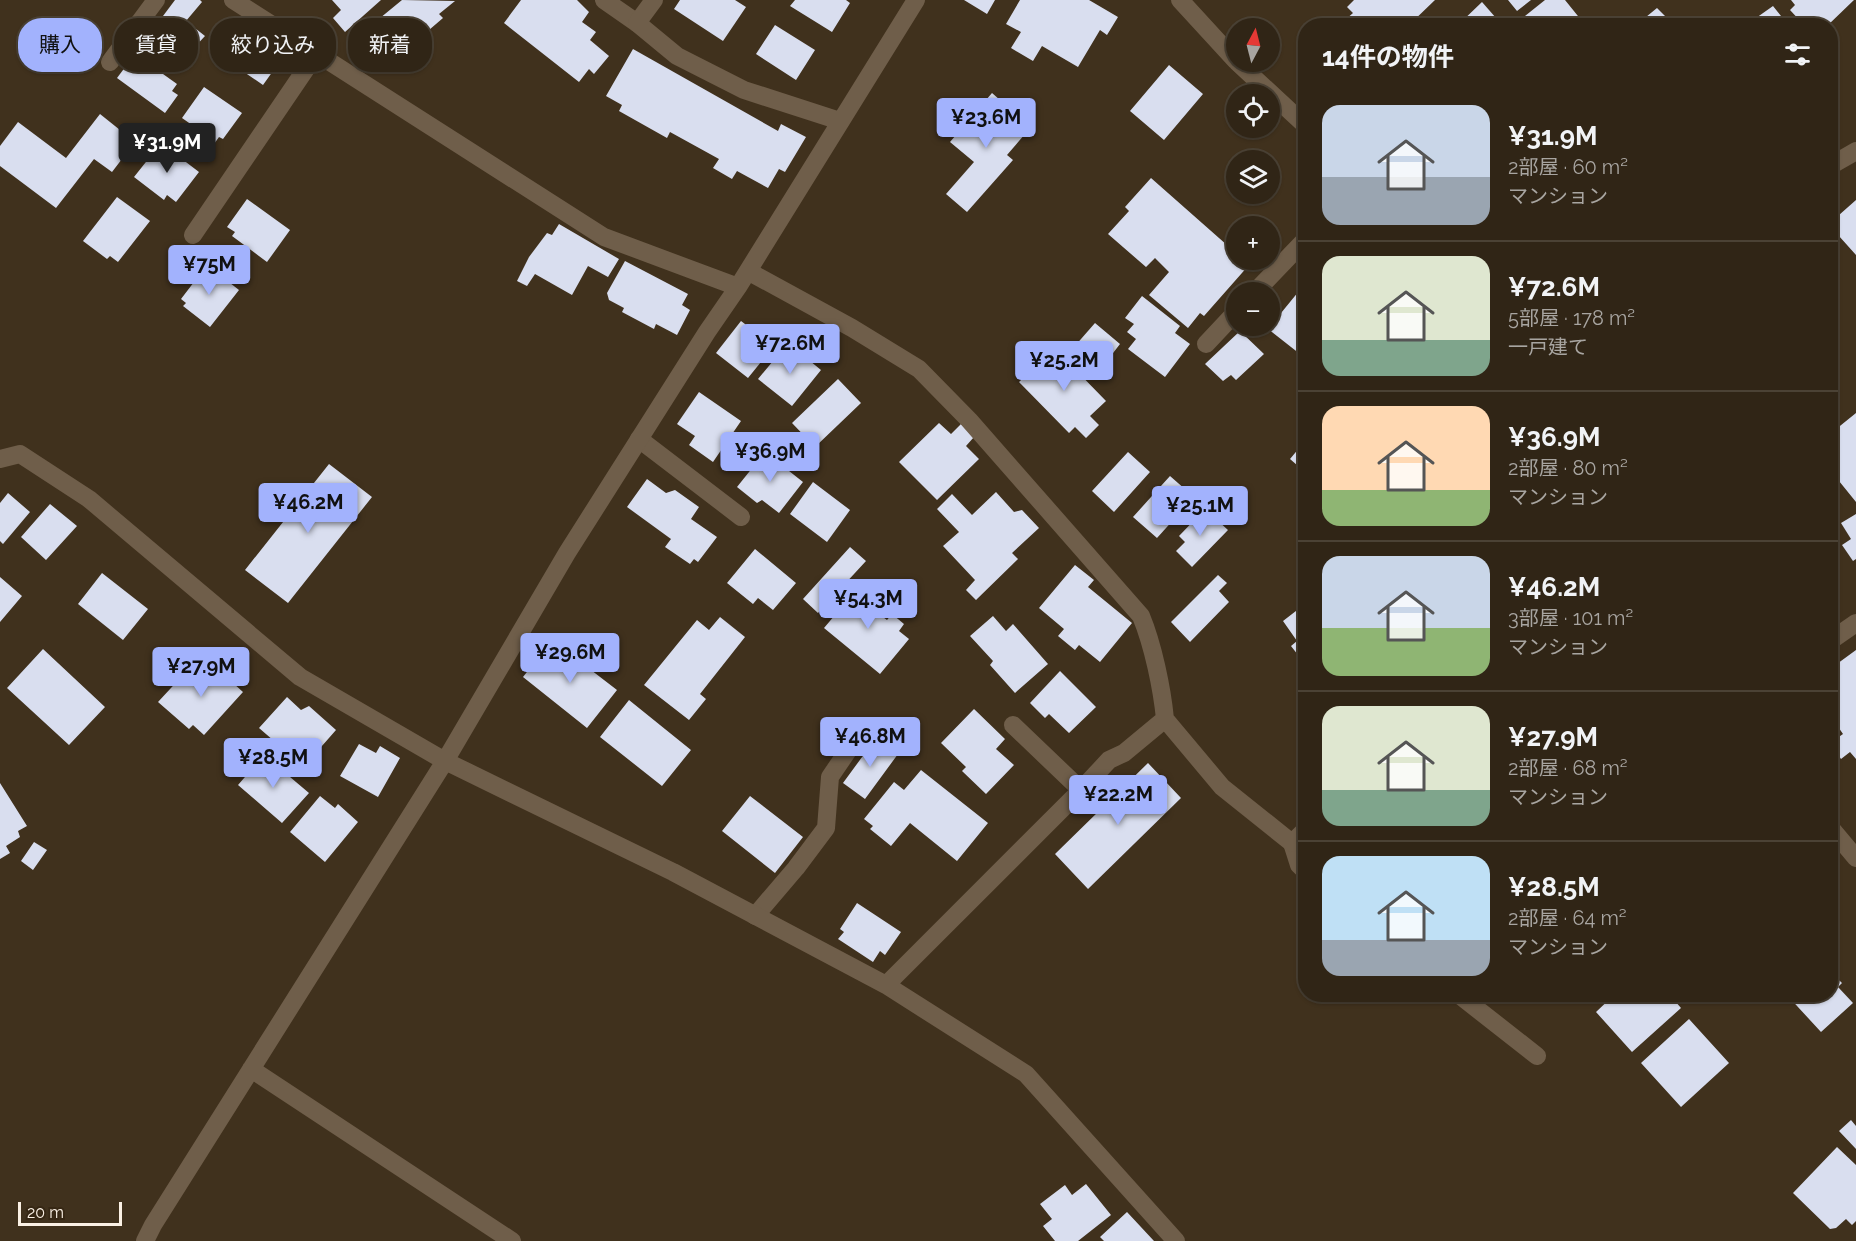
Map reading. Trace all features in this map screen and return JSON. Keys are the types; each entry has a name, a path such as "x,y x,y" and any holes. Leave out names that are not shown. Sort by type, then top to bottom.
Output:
{"street":[{"path":"110,62 156,0"},
{"path":"233,0 261,18"},
{"path":"604,0 637,23 677,56 744,90 840,121"},
{"path":"637,23 654,0"},
{"path":"145,1241 445,761 567,553 706,332 738,288 916,0"},
{"path":"1180,0 1226,49"},
{"path":"336,66 604,237 738,288"},
{"path":"193,235 304,72"},
{"path":"1249,72 1298,118"},
{"path":"1838,161 1856,151"},
{"path":"1265,282 1298,247"},
{"path":"755,275 852,328 919,369 969,420 1141,616 1147,632 1164,705 1165,719 1222,787 1292,843 1298,862"},
{"path":"1206,344 1226,323"},
{"path":"639,439 741,517"},
{"path":"0,459 20,454 89,499 300,677 445,761 673,872 886,985 1026,1074 1176,1241"},
{"path":"1838,635 1856,623"},
{"path":"886,985 1082,790 1109,760 1124,753 1165,719"},
{"path":"1013,725 1082,790"},
{"path":"755,916 826,828 830,777 864,728"},
{"path":"1292,843 1298,837"},
{"path":"1838,837 1856,858"},
{"path":"1468,1002 1537,1056"},
{"path":"251,1069 512,1241"}],"building":[{"path":"175,0 200,0 202,2 189,18 162,18"},
{"path":"332,0 381,0 361,18 348,18 348,29 345,32 336,22 336,18 333,18 341,10"},
{"path":"402,0 455,1 439,14 443,18 432,27 432,18 380,18"},
{"path":"521,0 577,0 589,12 582,22 596,32 590,40 609,56 594,74 589,69 579,82 504,23"},
{"path":"680,0 735,0 746,7 723,41 674,9"},
{"path":"795,0 846,0 850,3 832,32 790,6"},
{"path":"964,0 995,0 987,14"},
{"path":"1020,0 1089,0 1118,17 1107,35 1100,30 1078,67 1042,46 1033,61 1011,48 1021,32 1006,24"},
{"path":"1354,0 1435,0 1416,18 1347,18 1353,13 1347,7"},
{"path":"1508,0 1531,0 1517,11"},
{"path":"1545,0 1565,0 1580,18 1527,18 1525,16"},
{"path":"1791,0 1854,0 1835,18 1797,18 1790,10 1795,5"},
{"path":"1482,2 1496,18 1465,18"},
{"path":"1773,6 1783,18 1756,18"},
{"path":"1657,8 1667,18 1645,18"},
{"path":"775,25 815,50 796,80 756,54"},
{"path":"198,30 205,36 198,44"},
{"path":"633,49 778,131 781,124 806,137 785,172 779,169 768,188 737,171 732,179 713,168 719,159 670,132 667,138 619,111 622,105 606,96"},
{"path":"1169,65 1203,94 1164,140 1130,111"},
{"path":"122,72 160,72 177,84 172,91 178,95 165,113 117,78"},
{"path":"244,72 272,72 263,85"},
{"path":"204,87 242,113 223,139 219,137 214,144 190,127 192,125 182,118"},
{"path":"992,93 1031,127 1007,155 1013,160 967,212 946,194 974,162 950,142"},
{"path":"100,114 135,142 112,172 94,159 56,208 0,166 0,146 18,122 66,158"},
{"path":"161,143 199,172 176,202 167,195 164,200 134,177"},
{"path":"1151,178 1226,244 1226,270 1245,270 1234,282 1226,282 1226,291 1204,316 1200,313 1188,328 1149,295 1169,272 1155,258 1146,267 1108,234 1129,211 1125,207"},
{"path":"117,197 150,221 118,262 110,256 107,259 83,241"},
{"path":"247,199 290,230 267,262 232,236 235,232 227,227"},
{"path":"1856,200 1856,255 1838,235 1838,216"},
{"path":"559,224 619,259 608,277 588,266 572,295 535,274 527,286 517,281 529,257 547,233 552,235"},
{"path":"625,261 688,294 682,305 690,310 677,335 656,324 654,329 622,312 624,308 609,300 607,293"},
{"path":"207,265 239,290 210,327 183,306 186,303 181,299"},
{"path":"1298,292 1298,353 1277,336 1280,336 1280,314"},
{"path":"1142,296 1180,326 1175,333 1190,344 1165,377 1128,349 1136,339 1127,332 1134,324 1125,318"},
{"path":"741,321 774,346 748,378 716,353"},
{"path":"1095,323 1120,344 1100,370 1074,347"},
{"path":"1235,336 1245,336 1264,354 1236,380 1231,375 1223,381 1205,364"},
{"path":"788,343 821,370 792,406 758,379"},
{"path":"1059,344 1071,356 1067,361 1106,401 1090,416 1099,425 1086,438 1075,427 1069,433 1019,382"},
{"path":"838,379 861,403 815,447 792,423"},
{"path":"699,392 741,421 713,462 689,445 695,436 677,424"},
{"path":"1856,413 1856,502 1838,482 1838,428"},
{"path":"939,423 951,434 961,424 974,437 966,446 979,459 937,500 899,462"},
{"path":"1298,449 1298,466 1290,459"},
{"path":"765,452 803,482 779,513 762,500 757,503 737,487"},
{"path":"1128,452 1150,472 1114,512 1092,491"},
{"path":"329,464 372,497 288,603 245,570"},
{"path":"1170,476 1194,497 1157,538 1133,517"},
{"path":"647,479 666,493 675,490 699,507 691,519 717,537 698,562 694,559 690,564 665,547 671,539 627,507"},
{"path":"813,482 850,510 827,542 790,514"},
{"path":"996,492 1014,512 1022,510 1039,528 1012,553 1018,559 976,600 966,590 975,580 943,546 959,532 937,509 952,494 972,515"},
{"path":"8,493 30,512 3,544 0,541 0,503"},
{"path":"50,504 77,526 46,560 21,537"},
{"path":"1205,509 1228,530 1192,567 1176,551 1185,542 1179,536"},
{"path":"1856,514 1856,559 1853,561 1842,545 1851,539 1841,523"},
{"path":"850,547 866,561 818,613 803,599"},
{"path":"755,549 796,583 773,610 758,598 753,604 727,583"},
{"path":"1075,565 1094,580 1088,587 1132,623 1100,662 1079,645 1075,650 1058,636 1064,629 1039,608"},
{"path":"102,573 148,609 123,640 78,604"},
{"path":"1218,575 1227,583 1219,591 1229,602 1190,642 1171,622"},
{"path":"0,577 22,596 0,622"},
{"path":"862,583 884,602 876,612 887,620 892,614 904,624 899,631 909,639 880,674 824,628"},
{"path":"1298,609 1298,655 1291,646 1297,641 1283,621"},
{"path":"993,616 1006,631 1013,624 1048,664 1015,693 990,665 993,661 970,636"},
{"path":"720,617 745,637 700,694 706,699 689,720 644,685 697,620 709,630"},
{"path":"552,640 617,690 587,728 523,677"},
{"path":"43,649 105,707 69,745 7,688"},
{"path":"1856,650 1856,759 1850,752 1841,759 1838,755 1838,737 1843,734 1838,727 1838,663"},
{"path":"196,661 209,673 214,666 243,692 204,735 193,725 189,729 158,702"},
{"path":"1060,671 1096,707 1069,733 1049,714 1045,718 1030,703"},
{"path":"287,697 301,710 309,706 336,730 307,763 284,743 281,747 259,728"},
{"path":"629,700 691,750 662,786 600,737"},
{"path":"974,709 1005,739 996,749 1014,765 986,794 962,771 966,767 941,743"},
{"path":"876,738 898,754 865,799 843,783"},
{"path":"359,744 376,753 380,746 400,758 378,797 340,776"},
{"path":"264,755 309,793 282,823 238,785"},
{"path":"1148,763 1181,798 1088,889 1055,854"},
{"path":"921,770 988,823 957,861 910,823 891,846 870,829 873,826 864,819 894,782 904,790"},
{"path":"0,783 27,826 18,831 20,837 6,846 10,853 0,859"},
{"path":"320,796 335,808 338,804 358,822 325,862 290,832"},
{"path":"750,796 803,837 775,873 722,831"},
{"path":"34,842 47,850 33,870 21,861"},
{"path":"857,903 901,932 885,955 880,951 873,962 838,939 844,932 840,929"},
{"path":"1838,987 1853,1003 1821,1032 1793,1002 1838,1002"},
{"path":"1607,1002 1676,1002 1681,1008 1632,1052 1596,1012"},
{"path":"1689,1019 1729,1063 1681,1107 1641,1063"},
{"path":"1851,1120 1856,1126 1856,1149 1839,1131"},
{"path":"1837,1147 1856,1165 1856,1221 1852,1225 1846,1219 1836,1228 1830,1229 1793,1193"},
{"path":"1086,1184 1111,1215 1078,1241 1055,1241 1043,1226 1052,1219 1040,1204 1065,1185 1072,1195"},
{"path":"1127,1212 1154,1241 1104,1241 1100,1237"}]}
